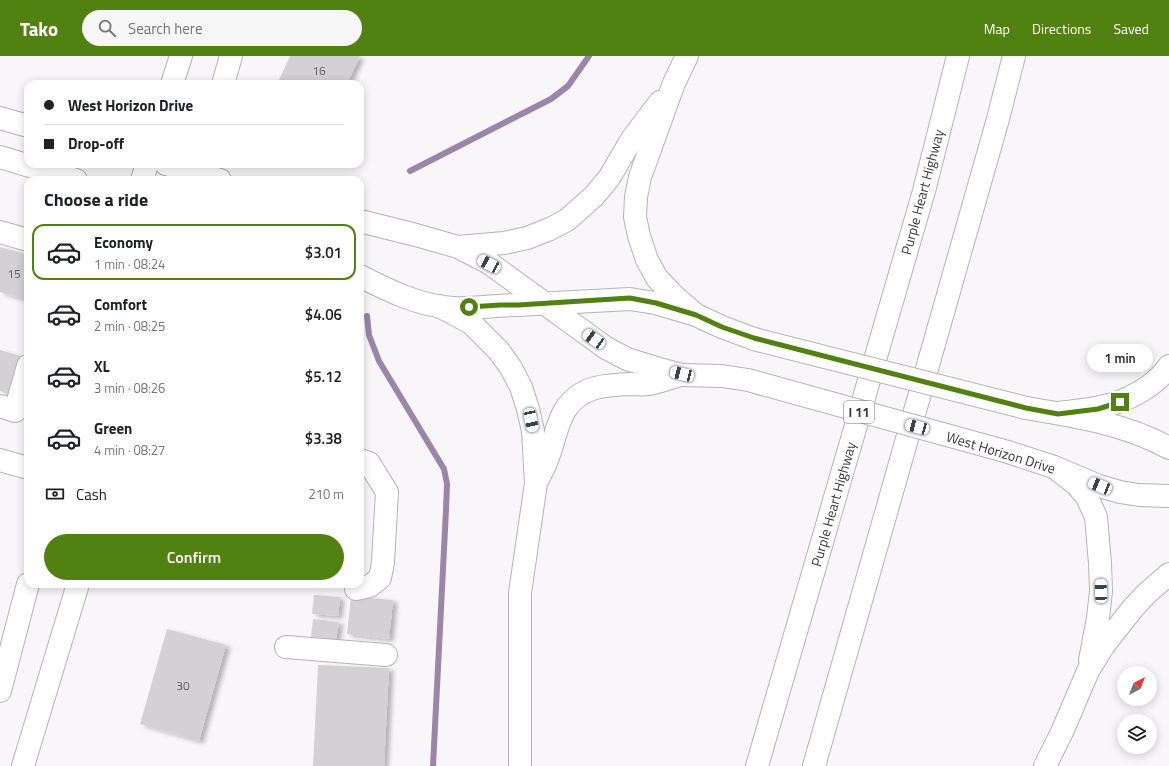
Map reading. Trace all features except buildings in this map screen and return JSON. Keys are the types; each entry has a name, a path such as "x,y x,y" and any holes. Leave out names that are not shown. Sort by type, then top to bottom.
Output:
{"main road":[{"path":"173,80 181,56"},
{"path":"224,80 232,56"},
{"path":"687,56 674,83 640,177 636,197 635,217 644,253 657,278 673,295 696,315"},
{"name":"Purple Heart Highway","path":"757,766 924,191 958,56"},
{"path":"814,766 998,119 1014,56"},
{"path":"458,247 504,243 527,238 550,229 567,220 594,196 609,178 632,139 674,83"},
{"path":"0,118 24,125"},
{"path":"0,157 24,164"},
{"path":"36,168 63,176"},
{"path":"182,168 209,176"},
{"name":"West Horizon Drive","path":"364,222 458,247 489,264 606,348 627,359 682,374 722,376 748,380 1008,452 1054,467 1100,486 1120,492 1139,495 1169,496"},
{"path":"0,232 24,239"},
{"path":"364,278 393,292 439,306 454,308 630,298 656,303 696,315 722,327 754,338 1026,408 1107,424 1132,431 1155,440 1169,448"},
{"path":"439,306 470,323 498,351 511,368 521,388 533,430 536,482 520,593 520,766"},
{"path":"1058,414 1098,409 1120,402 1142,391 1157,380 1169,366"},
{"path":"536,482 547,459 558,426 565,411 573,400 593,388 614,385 649,384 682,374"},
{"path":"0,406 15,410 24,380"},
{"path":"0,460 24,467"},
{"path":"364,461 369,463 387,492 383,562 380,578 370,586 364,587"},
{"path":"1054,467 1076,484 1087,497 1096,517 1101,591 1098,618 1088,671"},
{"path":"1045,766 1062,732 1088,671 1104,645 1133,608 1146,594 1169,574"},
{"path":"0,691 27,588"},
{"path":"23,766 77,588"},
{"path":"356,589 361,588"},
{"path":"286,647 386,655"}],"waterway":[{"path":"410,171 551,99 568,86 589,56"},
{"path":"367,316 369,335 379,361 444,469 447,484 433,766"}],"route":[{"path":"469,307 630,298 676,308 722,327 754,338 1026,408 1058,414 1098,409 1120,402"}]}
